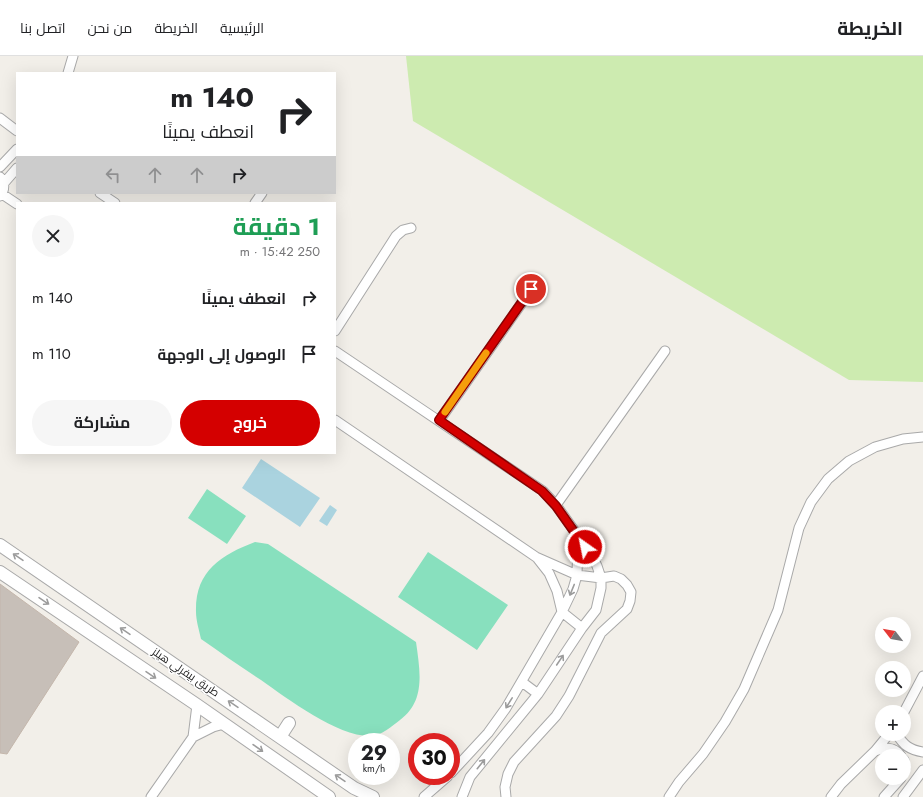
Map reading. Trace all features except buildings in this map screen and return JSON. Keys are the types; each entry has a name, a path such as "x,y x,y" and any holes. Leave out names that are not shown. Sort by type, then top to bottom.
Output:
{"street":[{"path":"68,72 73,56"},
{"path":"0,118 16,130"},
{"path":"0,167 16,149"},
{"path":"16,169 2,180 4,187 1,195 16,203"},
{"path":"102,194 112,198"},
{"path":"336,329 396,236 403,230 412,228"},
{"path":"439,420 538,280"},
{"path":"556,506 665,351"},
{"path":"336,352 542,491 556,506 592,556 601,578 602,588 596,610 582,628 538,694 470,777 462,797"},
{"path":"336,421 536,557 578,575 601,578 614,576 627,585 630,592 630,600 627,609 600,633 569,696 556,716 514,762 508,774 505,787 506,797"},
{"path":"670,797 679,782 703,754 725,722 744,689 778,610 799,528 811,502 828,479 849,461 875,447 903,438 923,437"},
{"path":"460,764 488,733 506,708 562,612 578,575 578,538"},
{"name":"طريق بيفرلي هيلز","path":"0,545 354,788 374,797"},
{"path":"536,557 549,573 557,591 562,612 582,628"},
{"name":"طريق بيفرلي هيلز","path":"0,572 197,705 329,797"},
{"path":"908,705 923,676"},
{"path":"522,682 538,694"},
{"path":"151,797 193,737 197,705"},
{"path":"280,737 290,723"},
{"path":"193,737 224,724"},
{"path":"877,749 883,741"},
{"path":"880,749 892,749"},
{"path":"831,797 841,784 875,751"},
{"path":"911,752 923,752"},
{"path":"903,797 923,770"},
{"path":"424,797 438,785"},
{"path":"884,797 895,785"}],"green space":[{"path":"406,56 923,56 923,382 849,380 413,121"},
{"path":"207,489 246,516 227,544 188,518"},
{"path":"255,542 268,544 416,642 420,674 418,695 414,704 400,720 381,733 352,733 329,724 314,716 201,639 196,615 197,598 205,575 212,566 221,559"},
{"path":"428,552 508,605 477,650 398,597"}],"water":[{"path":"261,459 320,498 300,527 242,488"},
{"path":"330,505 337,510 327,526 319,521"}],"slow traffic":[{"path":"445,412 486,353"}],"route":[{"path":"531,289 439,420 542,491 556,506 585,547"}]}
